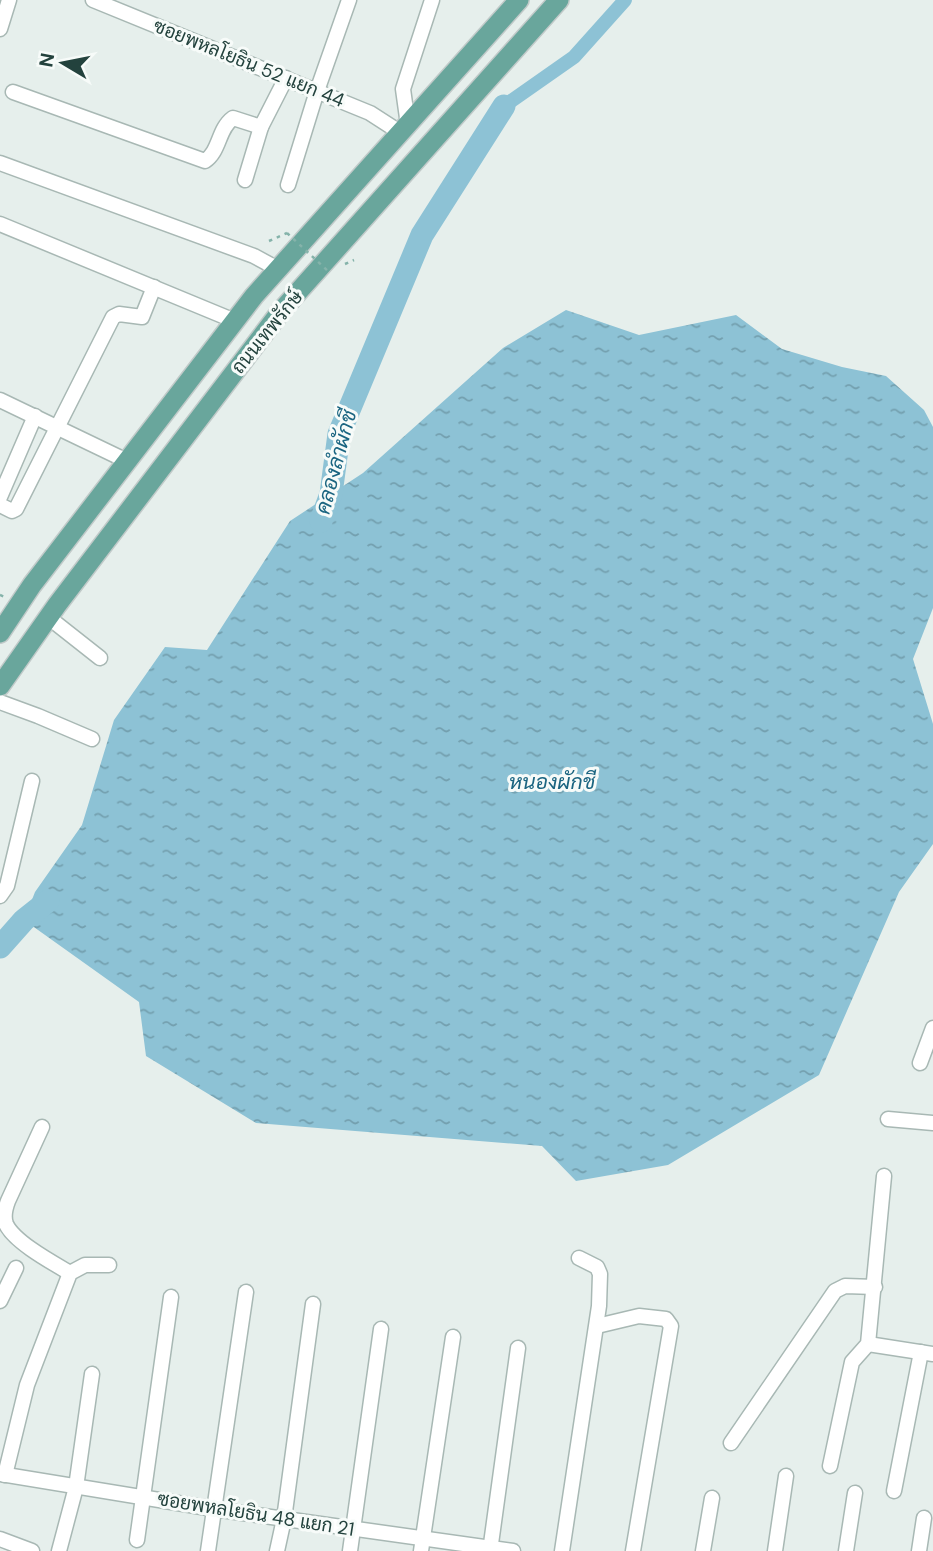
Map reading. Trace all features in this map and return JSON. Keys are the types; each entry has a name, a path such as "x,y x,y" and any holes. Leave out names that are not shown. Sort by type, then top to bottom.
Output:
{"main road":[{"name":"ถนนเทพรักษ์","path":"0,633 40,575 235,321 278,269 519,0"},
{"name":"ถนนเทพรักษ์","path":"0,686 48,617 281,311 559,0"},
{"path":"40,575 43,590 59,594 69,590"},
{"path":"17,608 29,608 35,613 38,622 35,636"}],"street":[{"path":"0,29 9,0"},
{"name":"ซอยพหลโยธิน 52 แยก 44","path":"93,0 404,129"},
{"path":"288,185 349,0"},
{"path":"404,129 403,89 432,0"},
{"path":"244,180 261,127 286,78"},
{"path":"13,92 205,161 212,157 227,122 233,118 261,127"},
{"path":"0,163 254,256 278,269"},
{"path":"0,224 235,321"},
{"path":"0,505 12,511 16,509 113,317 117,314 142,317 155,287"},
{"path":"0,400 127,461"},
{"path":"0,497 35,416"},
{"path":"48,617 100,659"},
{"path":"0,702 92,739"},
{"path":"0,896 7,886 32,781"},
{"path":"920,1063 933,1028"},
{"path":"888,1119 933,1123"},
{"path":"42,1127 8,1201 4,1212 5,1222 11,1231 33,1250 70,1273"},
{"path":"830,1466 850,1370 857,1353 868,1344 884,1176"},
{"path":"562,1551 597,1326 600,1274 595,1265 579,1258"},
{"path":"2,1474 27,1385 70,1273 85,1265 109,1265"},
{"path":"0,1301 16,1268"},
{"path":"731,1443 835,1291 845,1286 874,1287"},
{"path":"208,1551 246,1292"},
{"path":"137,1540 171,1297"},
{"path":"276,1551 284,1519 313,1304"},
{"path":"597,1326 639,1316 666,1319 671,1326 633,1551"},
{"path":"350,1551 381,1329"},
{"path":"422,1545 453,1337"},
{"path":"868,1344 927,1353 894,1491"},
{"path":"490,1550 519,1348"},
{"path":"59,1551 76,1487 92,1374"},
{"name":"ซอยพหลโยธิน 48 แยก 21","path":"2,1474 354,1529 422,1545 513,1551"},
{"path":"775,1551 786,1476"},
{"path":"846,1551 855,1493"},
{"path":"703,1551 712,1498"},
{"path":"919,1551 924,1518"},
{"path":"0,1539 32,1551"}],"path":[{"path":"269,242 286,233 330,272"}],"water":[{"name":"หนองผักชี","path":"566,310 639,335 736,315 782,349 842,367 886,376 924,410 933,427 933,608 913,659 933,724 933,844 899,892 819,1075 668,1165 576,1181 542,1146 256,1123 146,1056 139,1002 24,920 35,892 82,825 114,720 165,647 207,650 290,521 363,473 503,348"}],"waterway":[{"name":"คลองลำผักชี","path":"504,106 574,57 625,0"},
{"name":"คลองลำผักชี","path":"321,521 331,494 339,434 422,235 504,106"},
{"name":"คลองลำผักชี","path":"0,947 24,920 48,901"}]}
